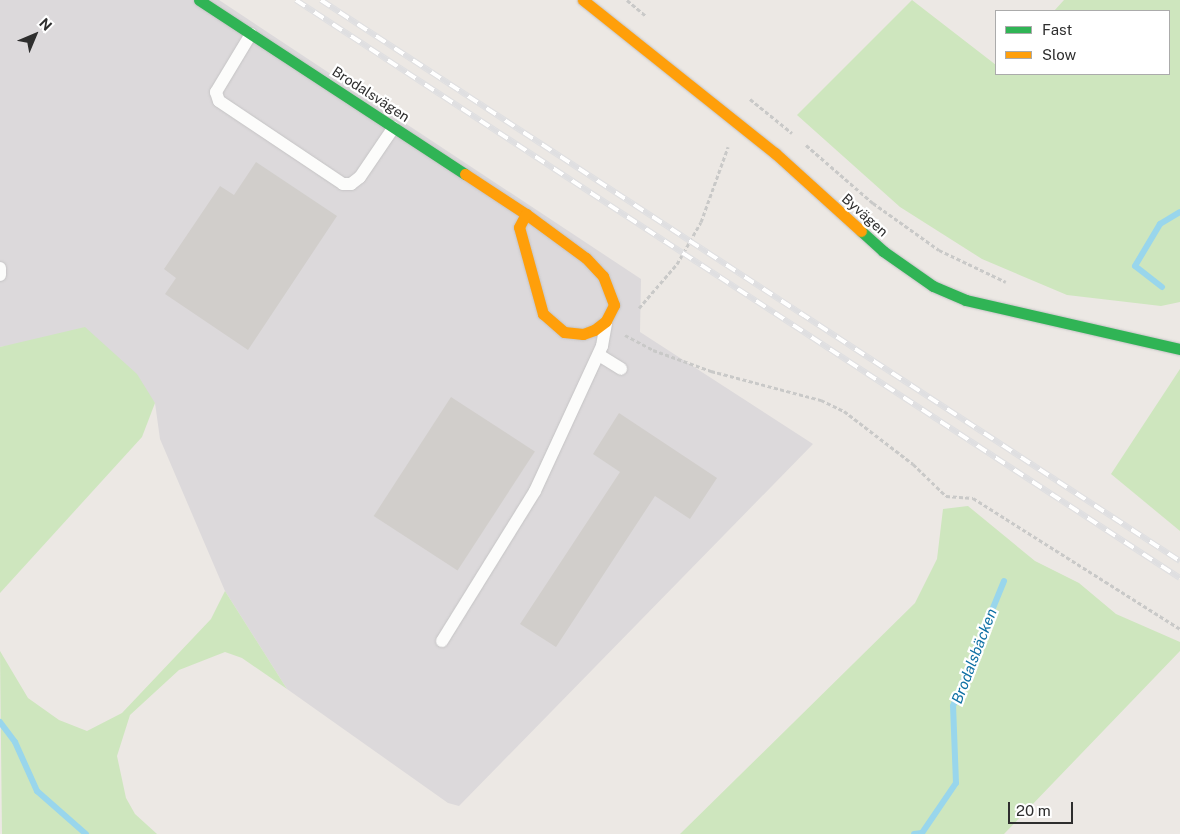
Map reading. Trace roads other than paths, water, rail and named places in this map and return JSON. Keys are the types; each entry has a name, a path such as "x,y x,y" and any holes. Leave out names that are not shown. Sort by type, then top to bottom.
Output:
{"street":[{"name":"Brodalsvägen","path":"199,0 526,214 586,258 603,276 614,305 606,321"},
{"name":"Byvägen","path":"583,0 776,153 883,251 932,286 966,300 1180,349"},
{"path":"526,214 519,227 535,290 548,321 564,332 583,334 606,321"}],"lane":[{"path":"251,34 216,92 219,101 343,184 351,184 360,177 394,127"},
{"path":"0,268 0,275"},
{"path":"442,641 534,491 599,355 606,321"},
{"path":"599,355 621,369"}],"waterway":[{"path":"1162,287 1135,266 1160,224 1180,212"},
{"name":"Brodalsbäcken","path":"914,834 922,833 956,783 953,706 1004,581"},
{"name":"Brodalsbäcken","path":"0,722 15,742 37,791 86,834"}],"railway":[{"path":"296,0 1180,578"},
{"path":"321,0 1180,561"}]}
